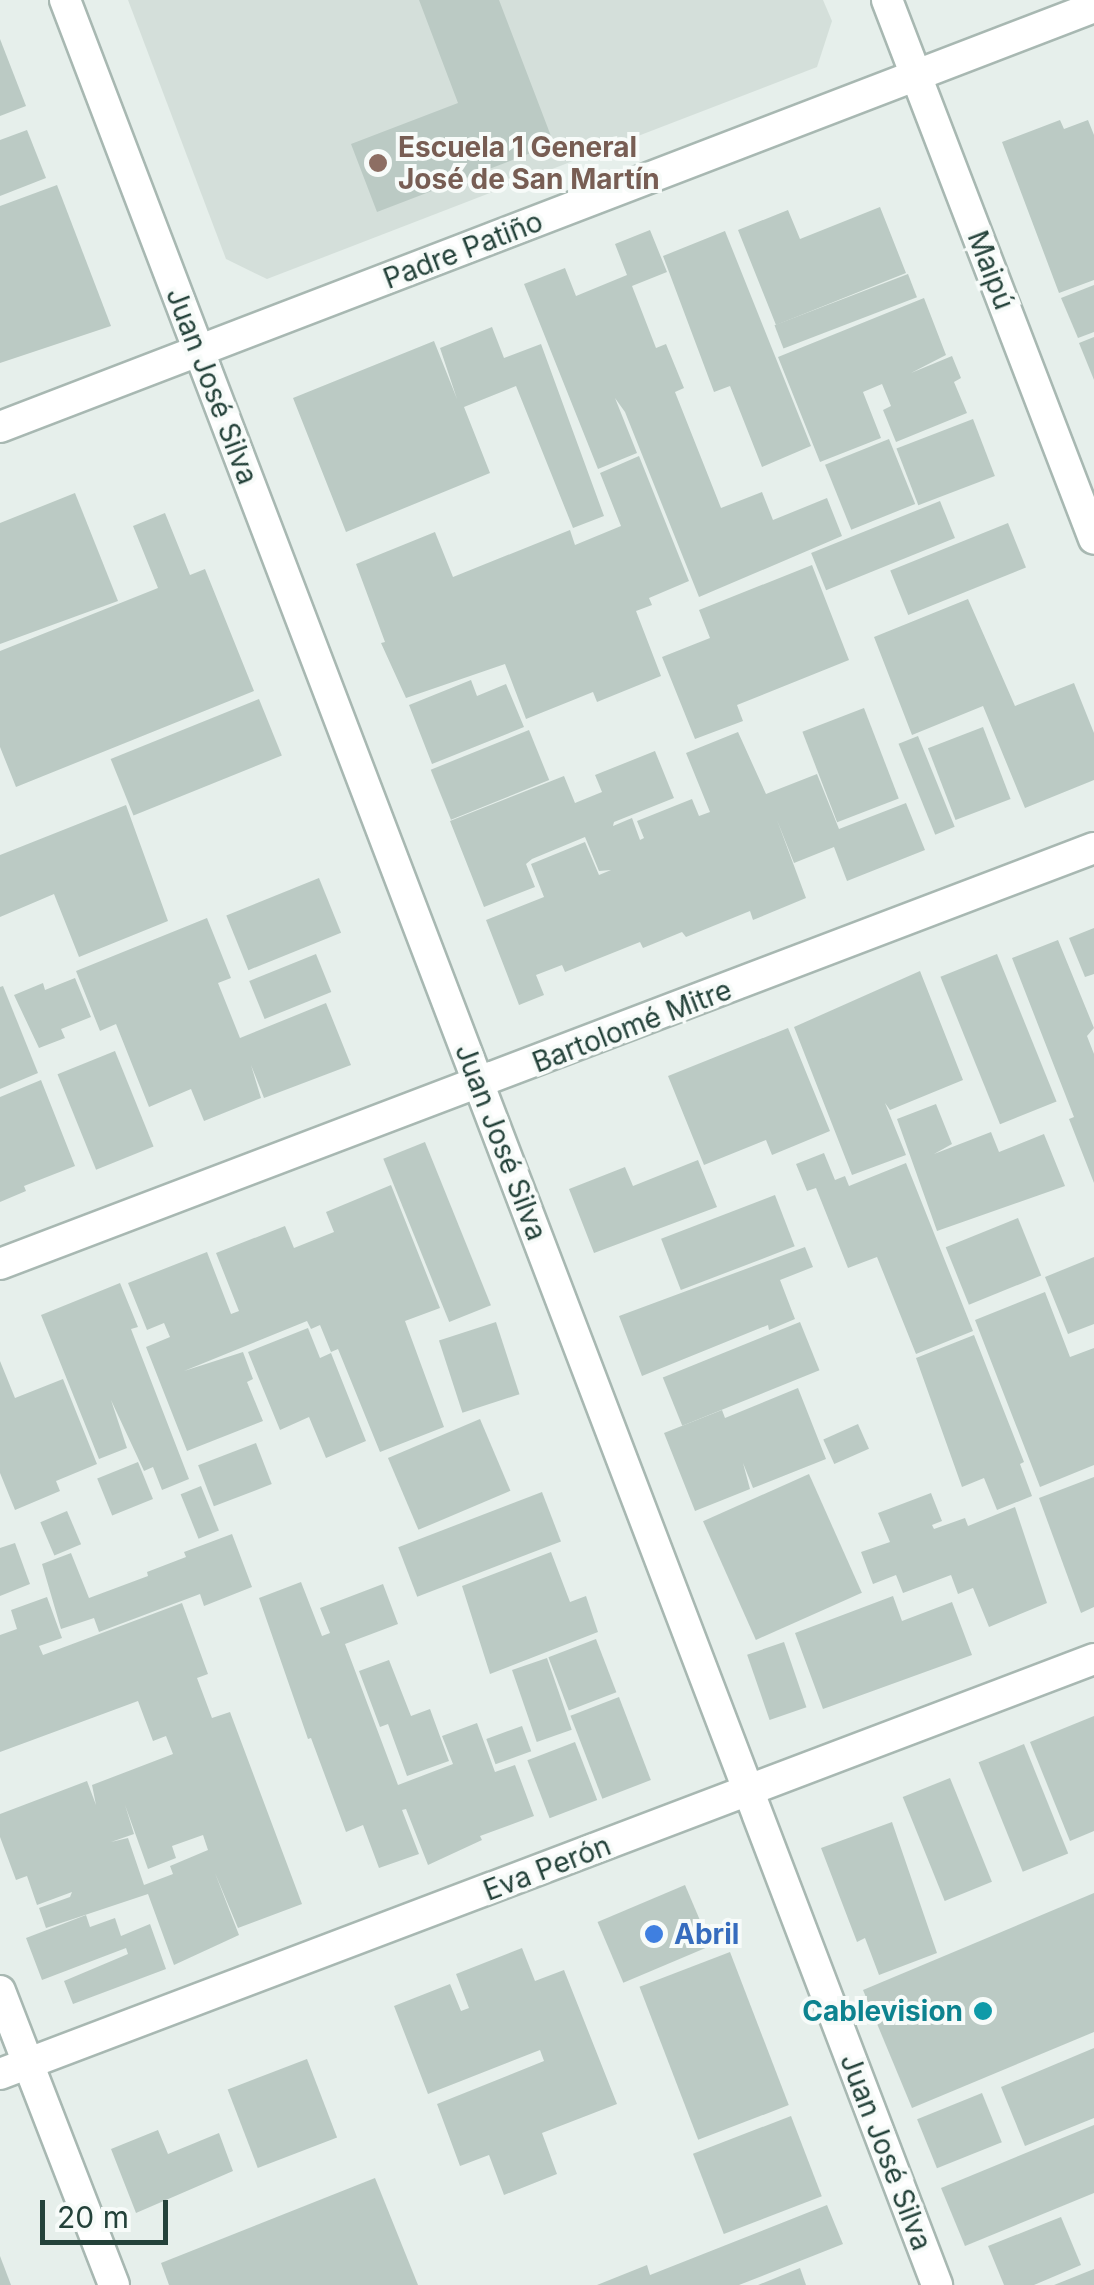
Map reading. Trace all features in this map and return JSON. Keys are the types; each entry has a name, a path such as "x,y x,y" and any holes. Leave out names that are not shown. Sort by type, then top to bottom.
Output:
{"street":[{"name":"Juan José Silva","path":"66,0 937,2285"},
{"name":"Maipú","path":"887,0 1094,540"},
{"name":"Padre Patiño","path":"0,427 1094,6"},
{"name":"Bartolomé Mitre","path":"0,1264 1094,848"},
{"name":"Eva Perón","path":"14,2069 1094,1659"},
{"path":"0,1992 14,2069 114,2285"}],"shaded area":[{"name":"Escuela 1 General José de San Martín","path":"128,0 823,0 832,21 817,67 267,279 226,259"}],"building":[{"path":"419,0 499,0 554,144 377,212 351,144 458,103"},
{"path":"0,39 26,106 0,116"},
{"path":"1060,120 1064,129 1088,120 1094,135 1094,280 1059,293 1002,142"},
{"path":"27,130 46,178 0,196 0,140"},
{"path":"57,185 111,326 0,363 0,206"},
{"path":"880,207 906,273 776,325 738,230 788,210 800,239"},
{"path":"650,230 667,272 632,286 656,348 666,344 684,388 675,392 721,508 762,492 773,520 827,498 842,536 699,597 625,412 615,398 637,453 598,469 524,284 565,268 576,296 627,275 615,244"},
{"path":"725,231 811,446 762,467 730,386 714,392 663,256"},
{"path":"908,274 917,297 783,349 774,325"},
{"path":"1094,285 1094,332 1078,338 1061,298"},
{"path":"924,298 946,355 911,373 952,356 961,378 954,382 967,413 896,442 883,410 891,406 882,384 863,392 881,438 820,462 778,357"},
{"path":"492,327 504,358 541,344 604,516 573,528 516,386 464,407 490,473 346,532 293,398 434,341 457,399 440,348"},
{"path":"1094,337 1094,380 1079,343"},
{"path":"973,419 995,476 918,505 896,448"},
{"path":"889,439 915,504 851,530 825,465"},
{"path":"639,456 689,581 649,598 652,605 636,611 661,676 597,702 593,692 526,719 505,664 406,698 381,643 385,642 356,564 435,532 453,577 570,530 575,545 621,526 600,473"},
{"path":"75,493 118,601 0,644 0,523"},
{"path":"940,501 955,538 826,590 811,553"},
{"path":"165,513 190,575 205,569 254,691 16,787 0,747 0,651 158,588 133,526"},
{"path":"1008,523 1026,568 908,615 890,571"},
{"path":"812,565 849,660 737,705 743,721 695,739 662,657 710,638 699,610"},
{"path":"968,599 1015,706 1074,683 1094,733 1094,780 1025,808 983,706 912,735 874,637"},
{"path":"471,680 477,696 506,684 524,727 432,764 409,705"},
{"path":"259,699 282,756 134,815 111,759"},
{"path":"864,708 899,799 837,822 802,732"},
{"path":"983,727 1011,799 956,820 928,748"},
{"path":"529,730 549,780 451,820 431,770"},
{"path":"738,732 766,794 817,774 839,829 906,803 925,850 847,881 834,847 794,863 777,820 806,898 753,920 750,911 686,937 682,932 643,948 640,942 565,972 562,965 536,975 544,995 519,1005 486,920 544,897 531,864 585,842 599,875 611,870 599,871 585,837 526,864 535,887 484,907 450,821 564,776 575,803 602,792 595,775 655,751 674,798 614,822 613,826 632,818 640,840 644,838 637,821 692,799 699,816 710,812 686,753"},
{"path":"918,736 955,827 935,835 899,744"},
{"path":"126,805 168,921 79,957 54,894 0,917 0,855"},
{"path":"319,878 341,933 248,970 226,915"},
{"path":"207,918 231,978 218,983 240,1038 326,1003 351,1065 264,1098 251,1065 261,1098 204,1121 191,1089 149,1107 116,1024 100,1031 76,971"},
{"path":"1094,928 1094,974 1085,977 1069,938"},
{"path":"1058,940 1094,1028 1087,1036 1094,1054 1094,1183 1069,1119 1074,1117 1012,958"},
{"path":"316,954 331,992 265,1019 249,981"},
{"path":"997,954 1057,1101 1000,1124 940,977"},
{"path":"920,971 963,1080 890,1110 885,1103 906,1155 852,1175 794,1027"},
{"path":"75,978 91,1017 61,1029 65,1038 39,1048 14,995 43,983 45,990"},
{"path":"3,986 38,1073 0,1089 0,987"},
{"path":"788,1028 830,1131 772,1155 766,1140 704,1165 668,1076"},
{"path":"115,1051 154,1146 96,1170 58,1074"},
{"path":"41,1080 75,1166 24,1186 26,1191 0,1202 0,1097"},
{"path":"936,1104 952,1144 934,1154 991,1132 999,1152 1044,1134 1065,1186 937,1231 897,1119"},
{"path":"425,1142 491,1305 449,1322 383,1159"},
{"path":"824,1153 835,1180 845,1176 849,1186 906,1163 973,1331 916,1354 877,1257 848,1268 816,1188 807,1191 796,1164"},
{"path":"698,1160 717,1207 594,1253 569,1189 625,1167 633,1186"},
{"path":"391,1185 440,1308 405,1321 444,1427 380,1452 338,1349 331,1352 320,1325 311,1329 307,1321 184,1371 243,1352 253,1379 247,1382 263,1421 187,1451 146,1347 170,1337 164,1323 147,1330 128,1283 207,1252 231,1314 239,1311 216,1253 285,1226 294,1248 334,1232 326,1212"},
{"path":"775,1195 795,1246 681,1290 661,1239"},
{"path":"1018,1218 1041,1275 969,1305 946,1247"},
{"path":"805,1247 813,1267 780,1280 795,1319 769,1330 768,1325 642,1376 619,1316"},
{"path":"1094,1257 1094,1324 1068,1334 1045,1277"},
{"path":"120,1283 138,1327 131,1329 189,1479 162,1490 153,1467 144,1471 111,1400 127,1448 99,1459 41,1315"},
{"path":"1045,1292 1070,1357 1094,1348 1094,1465 1040,1487 975,1320"},
{"path":"496,1322 519,1394 462,1413 439,1341"},
{"path":"800,1322 819,1370 682,1426 663,1377"},
{"path":"308,1328 320,1358 331,1353 366,1441 326,1458 309,1417 280,1430 248,1352"},
{"path":"974,1335 1024,1462 1020,1464 1032,1496 997,1510 984,1478 962,1487 916,1358"},
{"path":"0,1361 15,1398 63,1379 97,1464 56,1481 60,1491 15,1510 0,1473"},
{"path":"798,1388 826,1459 753,1488 743,1463 750,1489 695,1511 664,1433 722,1410 725,1418"},
{"path":"480,1419 510,1491 418,1530 388,1458"},
{"path":"858,1424 869,1449 834,1464 823,1439"},
{"path":"256,1443 272,1484 214,1506 198,1465"},
{"path":"138,1462 153,1499 112,1516 97,1478"},
{"path":"809,1474 862,1593 756,1640 703,1521"},
{"path":"1094,1477 1094,1607 1081,1613 1039,1498"},
{"path":"201,1486 219,1531 199,1539 181,1494"},
{"path":"542,1492 561,1541 417,1597 398,1547"},
{"path":"931,1493 942,1521 932,1525 934,1529 965,1518 968,1526 1015,1507 1047,1603 989,1627 973,1588 958,1594 951,1575 903,1593 896,1575 873,1584 861,1552 890,1542 878,1513"},
{"path":"67,1511 81,1544 54,1555 40,1522"},
{"path":"232,1534 252,1587 204,1606 200,1594 99,1632 94,1618 61,1629 42,1564 71,1553 89,1598 148,1576 147,1572 186,1557 184,1552"},
{"path":"15,1543 30,1584 0,1596 0,1548"},
{"path":"551,1552 570,1602 586,1596 598,1632 490,1674 462,1586"},
{"path":"301,1582 322,1636 330,1633 320,1608 383,1584 398,1624 345,1644 398,1785 453,1764 442,1736 477,1723 495,1772 515,1765 534,1816 480,1836 482,1840 428,1865 406,1809 402,1810 419,1854 379,1868 363,1825 346,1832 311,1738 308,1739 259,1598"},
{"path":"893,1596 902,1621 952,1602 972,1655 823,1709 795,1633"},
{"path":"47,1597 62,1638 39,1646 43,1655 182,1603 208,1674 197,1678 212,1718 230,1712 302,1904 238,1928 215,1873 239,1935 174,1965 148,1894 46,1928 39,1908 70,1897 72,1892 37,1905 27,1876 16,1880 0,1837 0,1814 87,1781 96,1805 92,1785 173,1754 166,1736 153,1741 138,1701 0,1752 0,1635 17,1629 11,1610","holes":["125,1805 148,1869 176,1858 172,1846 203,1835 208,1850 170,1866 173,1874 144,1885 128,1838 111,1842 134,1834"]},
{"path":"596,1639 616,1692 569,1710 548,1657"},
{"path":"784,1642 806,1707 770,1720 747,1655"},
{"path":"547,1658 572,1730 537,1742 512,1670"},
{"path":"389,1660 411,1716 430,1709 449,1761 407,1776 388,1724 380,1727 359,1671"},
{"path":"619,1697 651,1780 602,1799 570,1716"},
{"path":"1094,1716 1094,1831 1070,1841 1030,1742"},
{"path":"522,1726 531,1751 496,1764 486,1739"},
{"path":"575,1742 597,1800 550,1818 527,1760"},
{"path":"1024,1744 1068,1853 1023,1872 979,1762"},
{"path":"950,1778 992,1882 945,1901 903,1797"},
{"path":"892,1822 937,1953 879,1975 865,1938 857,1942 821,1848"},
{"name":"Abril","path":"685,1885 711,1946 623,1983 598,1922"},
{"name":"Cablevision","path":"1094,1893 1094,2032 912,2108 863,1990"},
{"path":"86,1915 90,1927 115,1918 121,1936 150,1924 166,1969 73,2004 64,1981 128,1954 126,1948 42,1980 26,1938"},
{"path":"522,1948 535,1981 564,1970 617,2104 542,2133 557,2174 504,2195 489,2155 460,2166 437,2104 544,2061 540,2050 428,2094 394,2006 450,1984 461,2011 469,2008 456,1974"},
{"path":"730,1952 789,2105 698,2140 639,1987"},
{"path":"1094,2048 1094,2118 1025,2146 1001,2087"},
{"path":"307,2059 337,2137 258,2168 228,2089"},
{"path":"982,2093 1002,2142 937,2168 917,2119"},
{"path":"791,2116 822,2196 724,2234 693,2154"},
{"path":"1094,2125 1094,2193 965,2246 941,2188"},
{"path":"158,2130 168,2154 219,2133 233,2171 136,2213 111,2149"},
{"path":"375,2178 418,2285 169,2285 161,2263"},
{"path":"827,2205 843,2244 739,2285 597,2285 647,2265 650,2275"},
{"path":"1061,2217 1081,2265 1034,2285 1004,2285 988,2246"},
{"path":"0,2256 11,2285 0,2285"},
{"path":"800,2268 806,2285 758,2285"},
{"path":"1094,2269 1094,2285 1054,2285"}],"place":[{"name":"Escuela 1 General José de San Martín","path":"378,163"},
{"name":"Abril","path":"654,1934"},
{"name":"Cablevision","path":"983,2011"}]}
